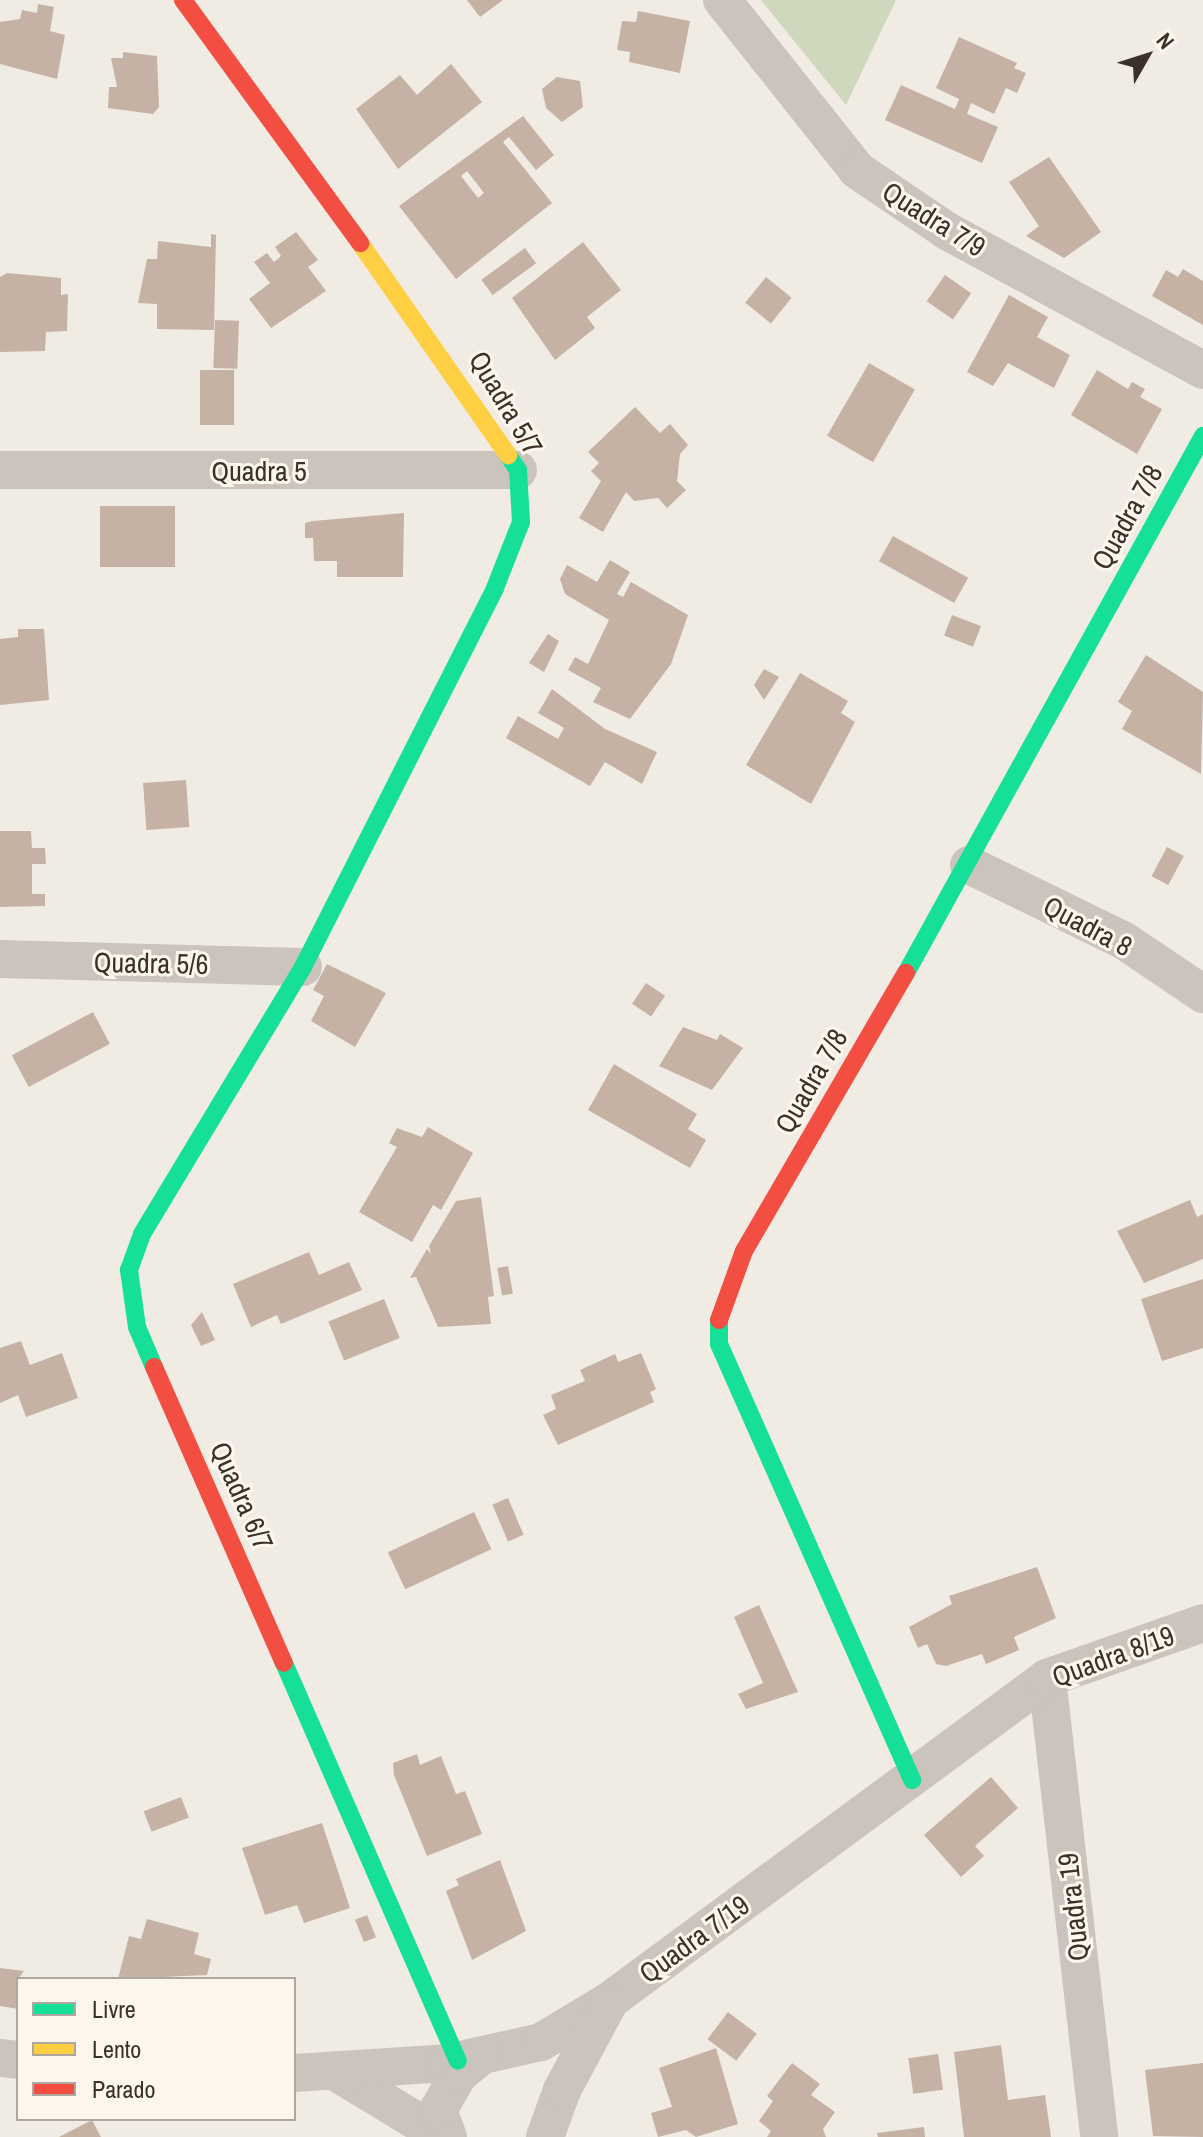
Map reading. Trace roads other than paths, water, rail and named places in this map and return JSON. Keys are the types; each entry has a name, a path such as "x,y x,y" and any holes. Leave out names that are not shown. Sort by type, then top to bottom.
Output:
{"street":[{"name":"Quadra 5/7","path":"183,0 461,380 518,470 521,522 495,588 303,967"},
{"name":"Quadra 7/9","path":"722,0 857,170 947,231 1203,370"},
{"name":"Quadra 7/8","path":"912,1780 719,1344 719,1314 744,1251 969,865 1203,436"},
{"name":"Quadra 5","path":"0,470 518,470"},
{"name":"Quadra 8","path":"969,865 1123,940 1203,994"},
{"name":"Quadra 5/6","path":"0,959 303,967"},
{"name":"Quadra 6/7","path":"303,967 142,1234 129,1270 137,1327 482,2057"},
{"name":"Quadra 8/19","path":"912,1780 1047,1678 1203,1623"},
{"name":"Quadra 19","path":"1047,1678 1099,2137"},
{"name":"Quadra 7/19","path":"482,2057 575,2026 912,1780"},
{"path":"545,2137 562,2090 609,2001"},
{"path":"445,2137 438,2110 459,2074 482,2057"},
{"path":"296,2073 482,2057 536,2061 562,2090"},
{"path":"334,2071 445,2137"}]}
